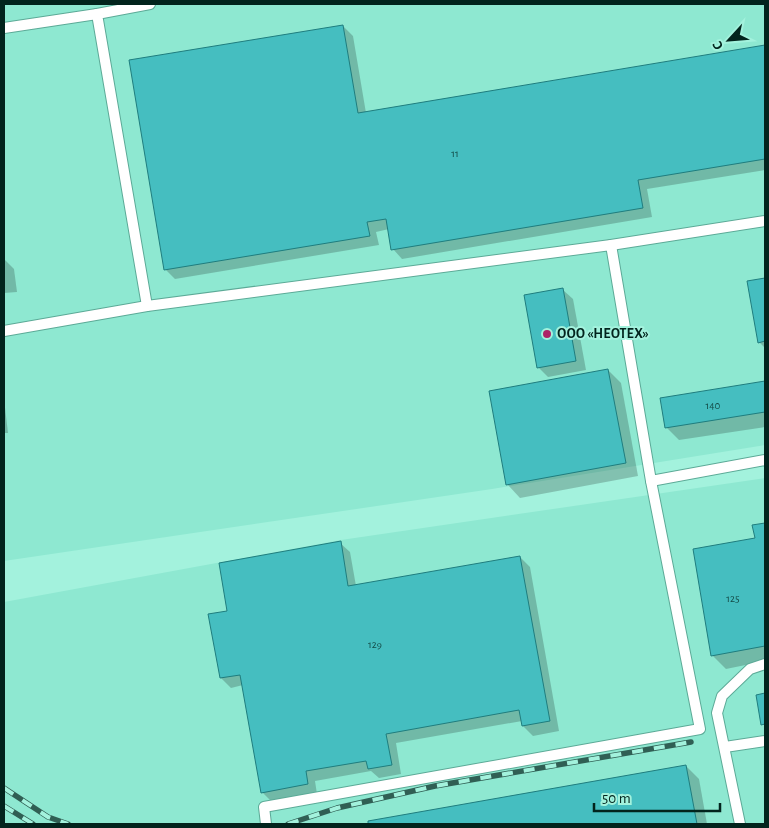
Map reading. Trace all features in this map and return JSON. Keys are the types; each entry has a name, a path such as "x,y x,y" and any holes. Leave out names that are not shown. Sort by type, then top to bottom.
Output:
{"lane":[{"path":"4,28 150,4"},
{"path":"97,14 148,306"},
{"path":"4,330 148,306 611,245 765,221"},
{"path":"266,824 264,807 700,729 651,481 611,245"},
{"path":"651,481 765,460"},
{"path":"740,824 718,713 722,696 750,669 765,664"},
{"path":"724,747 765,742"}],"shaded area":[{"path":"4,4 765,4 765,445 492,489 4,561"},
{"path":"765,478 765,824 4,824 4,602 341,540"}],"building":[{"path":"343,25 358,113 765,45 765,159 638,180 643,208 391,250 386,219 367,222 370,236 164,270 129,60"},
{"path":"765,278 765,341 758,343 747,281"},
{"path":"563,288 576,361 537,368 524,295"},
{"path":"608,369 626,463 506,485 489,391"},
{"path":"765,381 765,412 665,428 660,398"},
{"path":"765,523 765,646 711,656 693,549 755,538 752,525"},
{"path":"341,541 348,586 520,556 550,721 522,726 519,710 386,734 392,765 368,769 366,761 306,771 308,784 261,793 240,675 220,678 208,614 227,611 219,563"},
{"path":"765,693 765,724 761,725 756,695"},
{"path":"686,765 697,824 368,824 368,821"}],"railway":[{"path":"288,824 337,808 435,786 691,742"},
{"path":"4,788 48,817 68,824"},
{"path":"4,806 33,824"}],"place":[{"name":"ООО «НЕОТЕХ»","path":"547,334"}]}
